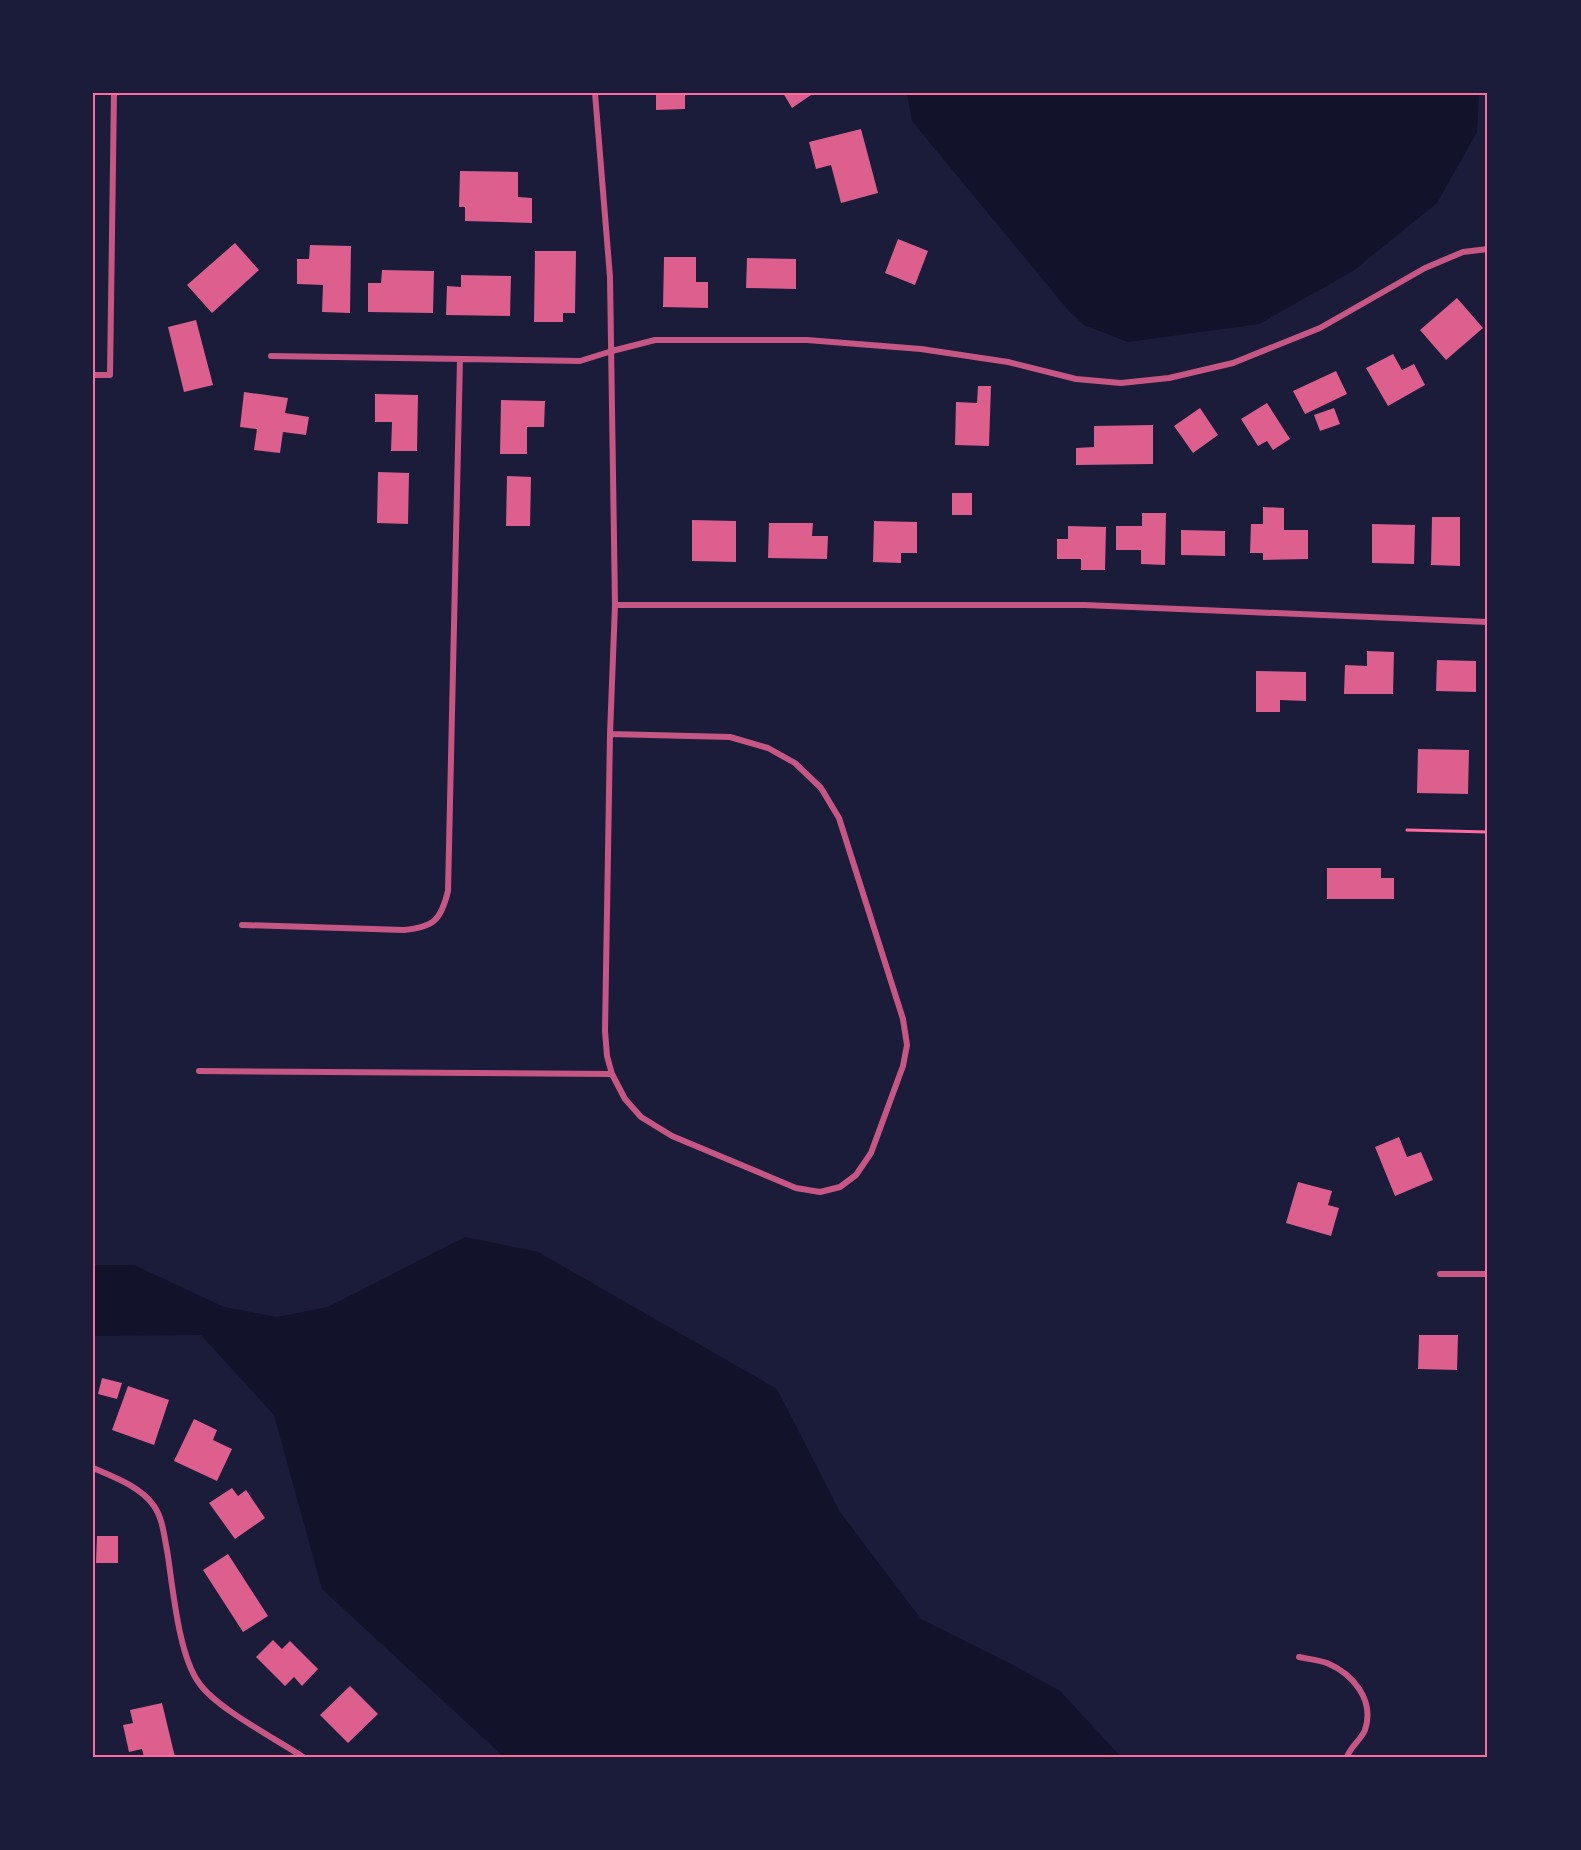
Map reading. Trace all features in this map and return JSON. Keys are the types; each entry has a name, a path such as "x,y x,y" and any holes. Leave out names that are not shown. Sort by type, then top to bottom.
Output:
{"street":[{"path":"93,375 110,375 114,93"},
{"path":"595,93 610,276 612,351 615,605 610,734 605,1031 607,1056 612,1074 625,1099 641,1117 672,1136 796,1188 820,1192 840,1187 856,1175 871,1153 903,1066 907,1046 903,1019 839,818 821,788 795,763 768,748 730,737 610,734"},
{"path":"271,356 580,361 656,340 807,340 921,349 1008,362 1076,379 1122,383 1169,378 1233,363 1320,328 1425,268 1463,252 1488,249"},
{"path":"242,925 404,930 423,928 436,920 444,906 448,891 460,359"},
{"path":"615,605 1085,605 1488,622"},
{"path":"199,1071 612,1074"},
{"path":"1440,1274 1488,1274"},
{"path":"93,1467 135,1489 154,1506 162,1525 187,1659 199,1683 219,1703 303,1757"},
{"path":"1299,1657 1325,1662 1346,1673 1363,1692 1368,1715 1364,1732 1347,1757"}],"path":[{"path":"1407,830 1488,832"}],"shaded area":[{"path":"907,93 1479,93 1477,132 1437,203 1353,271 1259,324 1128,342 1084,325 1068,310 912,121"},
{"path":"465,1237 538,1252 777,1389 840,1512 921,1619 1060,1691 1121,1757 504,1757 322,1589 274,1415 201,1335 93,1336 93,1265 134,1265 224,1307 277,1317 328,1307"}],"building":[{"path":"656,93 685,93 685,109 656,110"},
{"path":"783,93 814,93 792,108"},
{"path":"861,129 878,193 841,203 831,165 816,169 809,142"},
{"path":"460,171 518,172 518,197 532,198 532,223 465,221 465,207 459,207"},
{"path":"898,239 928,251 915,285 885,273"},
{"path":"235,243 259,270 212,313 187,285"},
{"path":"310,245 351,246 350,313 322,312 323,285 297,284 297,259 309,259"},
{"path":"535,251 576,251 575,313 563,313 563,322 534,322"},
{"path":"664,257 696,257 696,282 708,282 708,308 663,307"},
{"path":"747,258 796,259 796,289 746,288"},
{"path":"382,270 434,271 433,313 368,312 368,283 381,283"},
{"path":"461,275 511,276 510,316 446,315 447,286 461,287"},
{"path":"1457,298 1483,328 1446,360 1420,330"},
{"path":"196,320 213,385 184,392 168,327"},
{"path":"1393,354 1402,370 1414,364 1425,385 1388,406 1366,368"},
{"path":"1336,371 1347,394 1305,414 1293,391"},
{"path":"978,386 991,386 989,446 955,445 956,402 977,403"},
{"path":"244,392 288,398 285,413 309,417 306,435 283,432 280,453 254,450 257,429 240,427"},
{"path":"375,394 418,395 417,451 391,451 392,422 375,422"},
{"path":"501,400 545,401 544,427 527,427 527,454 500,454"},
{"path":"1267,403 1290,439 1273,450 1267,441 1258,446 1241,419"},
{"path":"1200,408 1218,435 1193,453 1174,426"},
{"path":"1334,408 1340,424 1320,431 1314,415"},
{"path":"1153,425 1153,464 1076,465 1076,448 1094,447 1094,426"},
{"path":"378,472 409,473 408,524 377,523"},
{"path":"507,476 531,477 530,526 506,526"},
{"path":"952,493 972,493 972,515 952,515"},
{"path":"1263,507 1284,508 1284,530 1308,530 1308,559 1263,560 1263,553 1250,553 1251,524 1263,524"},
{"path":"1142,513 1166,513 1165,565 1141,564 1141,550 1116,550 1116,526 1142,526"},
{"path":"1432,517 1460,517 1460,566 1431,565"},
{"path":"692,520 736,521 736,562 692,561"},
{"path":"874,521 917,522 917,553 901,553 901,563 873,562"},
{"path":"769,523 813,523 812,536 828,536 827,559 768,558"},
{"path":"1372,524 1415,525 1414,564 1372,563"},
{"path":"1068,526 1106,527 1105,570 1081,570 1081,559 1057,559 1057,539 1068,539"},
{"path":"1181,530 1225,531 1225,556 1181,555"},
{"path":"1367,651 1394,652 1393,694 1344,694 1345,665 1367,666"},
{"path":"1437,660 1476,661 1476,692 1436,691"},
{"path":"1256,671 1306,672 1306,701 1280,700 1280,712 1256,712"},
{"path":"1418,749 1469,750 1468,794 1417,793"},
{"path":"1327,868 1381,868 1381,878 1394,878 1394,899 1327,899"},
{"path":"1399,1137 1407,1157 1421,1152 1433,1180 1395,1196 1375,1147"},
{"path":"1298,1182 1332,1191 1328,1205 1339,1208 1331,1236 1286,1223"},
{"path":"1419,1335 1458,1335 1457,1370 1418,1369"},
{"path":"102,1378 122,1383 117,1399 98,1394"},
{"path":"128,1386 169,1400 154,1445 112,1430"},
{"path":"194,1419 217,1430 213,1440 232,1449 217,1481 174,1461"},
{"path":"232,1488 238,1496 246,1490 265,1518 235,1539 209,1503"},
{"path":"97,1536 118,1536 118,1563 96,1563"},
{"path":"228,1554 268,1616 243,1632 203,1570"},
{"path":"273,1640 282,1649 290,1641 318,1669 302,1686 294,1677 285,1686 256,1657"},
{"path":"350,1686 378,1714 348,1743 320,1715"},
{"path":"162,1703 175,1757 144,1757 142,1749 129,1752 123,1725 133,1723 130,1710"}]}
